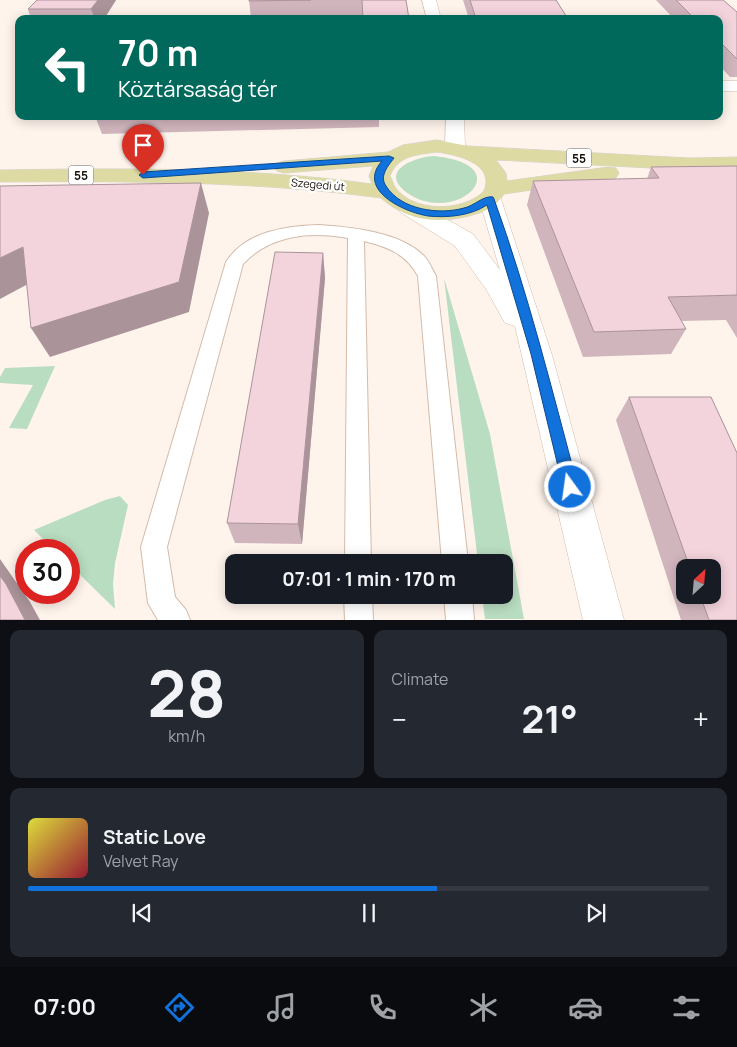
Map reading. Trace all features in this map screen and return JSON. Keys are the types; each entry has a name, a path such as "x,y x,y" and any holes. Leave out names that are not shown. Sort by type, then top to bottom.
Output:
{"main road":[{"name":"55","path":"389,158 403,151 419,147 437,146 462,150 689,164 737,163"},
{"path":"462,150 488,164 496,175 493,194"},
{"path":"384,192 379,178 381,167 389,158"},
{"name":"Szegedi út","path":"161,175 389,158"},
{"name":"55","path":"384,192 392,200 408,208 427,213 447,214 466,211 482,204 493,194 563,178 689,164"},
{"name":"Szegedi út","path":"0,176 161,175 336,184 384,192"}],"street":[{"path":"429,0 433,15"},
{"path":"723,86 737,86"},
{"path":"455,120 462,150"},
{"path":"493,194 537,354 604,620"},
{"path":"408,208 464,240 496,284 537,354"}],"lane":[{"path":"176,620 162,603 154,547 235,262 247,249 263,239 280,234 298,230 324,230 356,234 400,248 418,260 426,276 454,554"},
{"path":"356,234 358,554"},
{"path":"358,604 358,620"},
{"path":"459,604 460,620"}],"green space":[{"path":"434,156 460,162 474,170 477,181 471,191 459,199 443,203 425,201 406,192 398,184 396,177 398,171 403,166 418,159"},
{"path":"444,278 490,434 512,554 477,554"},
{"path":"55,366 27,429 9,428 33,385 0,383 0,377 5,368"},
{"path":"120,496 128,505 115,563 113,584 115,609 80,575 80,539 43,539 34,530 105,500"},
{"path":"513,559 524,619 485,619 483,604 513,604"}],"building":[{"path":"37,0 98,0 91,9 28,9"},
{"path":"249,0 311,0 249,1"},
{"path":"362,0 406,0 408,15 363,15"},
{"path":"470,0 556,0 565,15 475,15"},
{"path":"676,0 723,0 737,12 737,59 723,45 723,15 691,15"},
{"path":"737,166 737,295 668,297 686,329 594,332 533,181 659,178 651,167"},
{"path":"201,183 179,282 31,328 23,247 0,258 0,186"},
{"path":"275,252 323,253 298,524 227,523"},
{"path":"629,397 711,397 737,453 737,620 709,620 703,604 721,604 721,559 687,559"},
{"path":"0,576 25,620 0,620"}],"route":[{"path":"143,175 389,158 381,167 380,185 392,200 408,208 427,213 447,214 466,211 490,199 503,236 537,354 570,487"}]}
